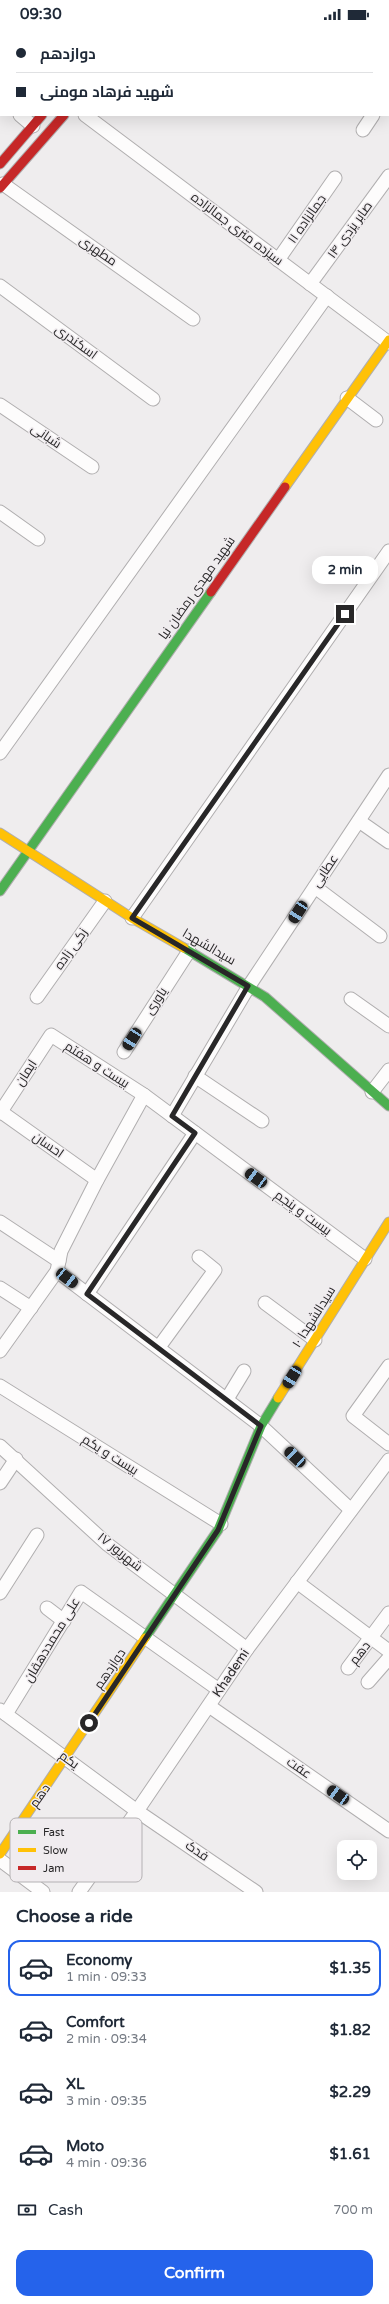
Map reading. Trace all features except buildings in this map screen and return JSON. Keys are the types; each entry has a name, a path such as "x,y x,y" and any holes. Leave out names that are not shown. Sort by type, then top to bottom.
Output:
{"street":[{"path":"21,116 33,126"},
{"path":"0,164 41,116"},
{"path":"2,186 63,116"},
{"name":"سیزده متری جمالزاده","path":"86,116 310,284 389,341"},
{"path":"363,130 373,116"},
{"name":"صابر یزدی ۱۴","path":"310,284 389,176"},
{"name":"جمالزاده ۱۱","path":"278,260 335,178"},
{"name":"مطهری","path":"2,186 193,319"},
{"name":"اسکندری","path":"0,286 153,399"},
{"path":"0,752 327,296"},
{"name":"شهید مهدی رمضان نیا","path":"0,891 27,850 389,341"},
{"path":"347,398 376,420"},
{"name":"شبانی","path":"0,405 92,467"},
{"path":"0,512 38,539"},
{"path":"132,918 389,551"},
{"name":"عطایی","path":"172,1116 248,986 389,776"},
{"path":"359,821 389,842"},
{"name":"سیدالشهدا","path":"0,833 132,918 248,986 290,1017 389,1106"},
{"path":"315,887 380,936"},
{"name":"زکی زاده","path":"37,997 105,901"},
{"name":"یاوری","path":"124,1052 189,951"},
{"path":"351,999 389,1026"},
{"name":"بیست و هفتم","path":"51,1035 144,1096"},
{"name":"ایمان","path":"0,1112 51,1035"},
{"path":"372,1092 389,1070"},
{"path":"195,1076 262,1122"},
{"path":"0,1351 31,1308 58,1266 61,1251 97,1180 144,1096"},
{"name":"بیست و پنجم","path":"144,1096 365,1259"},
{"name":"احسان","path":"0,1112 97,1180"},
{"path":"87,1294 195,1133"},
{"path":"0,1222 58,1266 87,1294 159,1347 261,1426 351,1510"},
{"name":"سیدالشهدا ۱۰","path":"221,1524 261,1426 389,1222"},
{"path":"159,1347 215,1270 199,1257"},
{"path":"0,1288 31,1308"},
{"path":"265,1303 315,1340"},
{"path":"389,1366 353,1416 389,1444"},
{"path":"226,1399 244,1371"},
{"name":"بیست و یکم","path":"0,1386 221,1524"},
{"name":"۱۷ شهریور","path":"0,1446 16,1459 107,1544 247,1649"},
{"path":"0,1483 16,1459"},
{"name":"Khademi","path":"132,1818 247,1649 389,1460"},
{"name":"دوازدهم","path":"66,1758 221,1524"},
{"path":"0,1593 37,1535"},
{"path":"298,1582 389,1651"},
{"name":"علی محمددهقان","path":"3,1712 64,1621 81,1592 146,1637"},
{"path":"47,1608 64,1621"},
{"name":"دهم","path":"348,1668 389,1613"},
{"path":"146,1637 219,1690"},
{"path":"368,1682 389,1658"},
{"name":"عفت","path":"209,1706 389,1831"},
{"name":"یکم","path":"3,1712 137,1811"},
{"name":"دهم","path":"25,1818 66,1758"},
{"name":"فدک","path":"137,1811 256,1892"},
{"name":"دهم","path":"0,1854 10,1839"},
{"path":"0,1860 10,1867"},
{"path":"30,1882 44,1892"},
{"name":"Khademi","path":"79,1892 86,1882"}],"traffic: fast":[{"path":"0,891 211,592"},
{"path":"184,948 265,997 389,1106"},
{"path":"145,1638 218,1530 261,1426 278,1398"}],"traffic: slow":[{"path":"285,487 389,340"},
{"path":"0,833 132,918 184,948"},
{"path":"278,1398 389,1222"},
{"path":"24,1818 145,1638"},
{"path":"0,1854 10,1839"}],"traffic: jam":[{"path":"0,164 41,116"},
{"path":"0,188 63,116"},
{"path":"211,592 285,487"}],"route":[{"path":"89,1723 218,1530 261,1426 159,1347 87,1294 195,1133 172,1116 248,986 232,975 132,918 345,614"}]}
